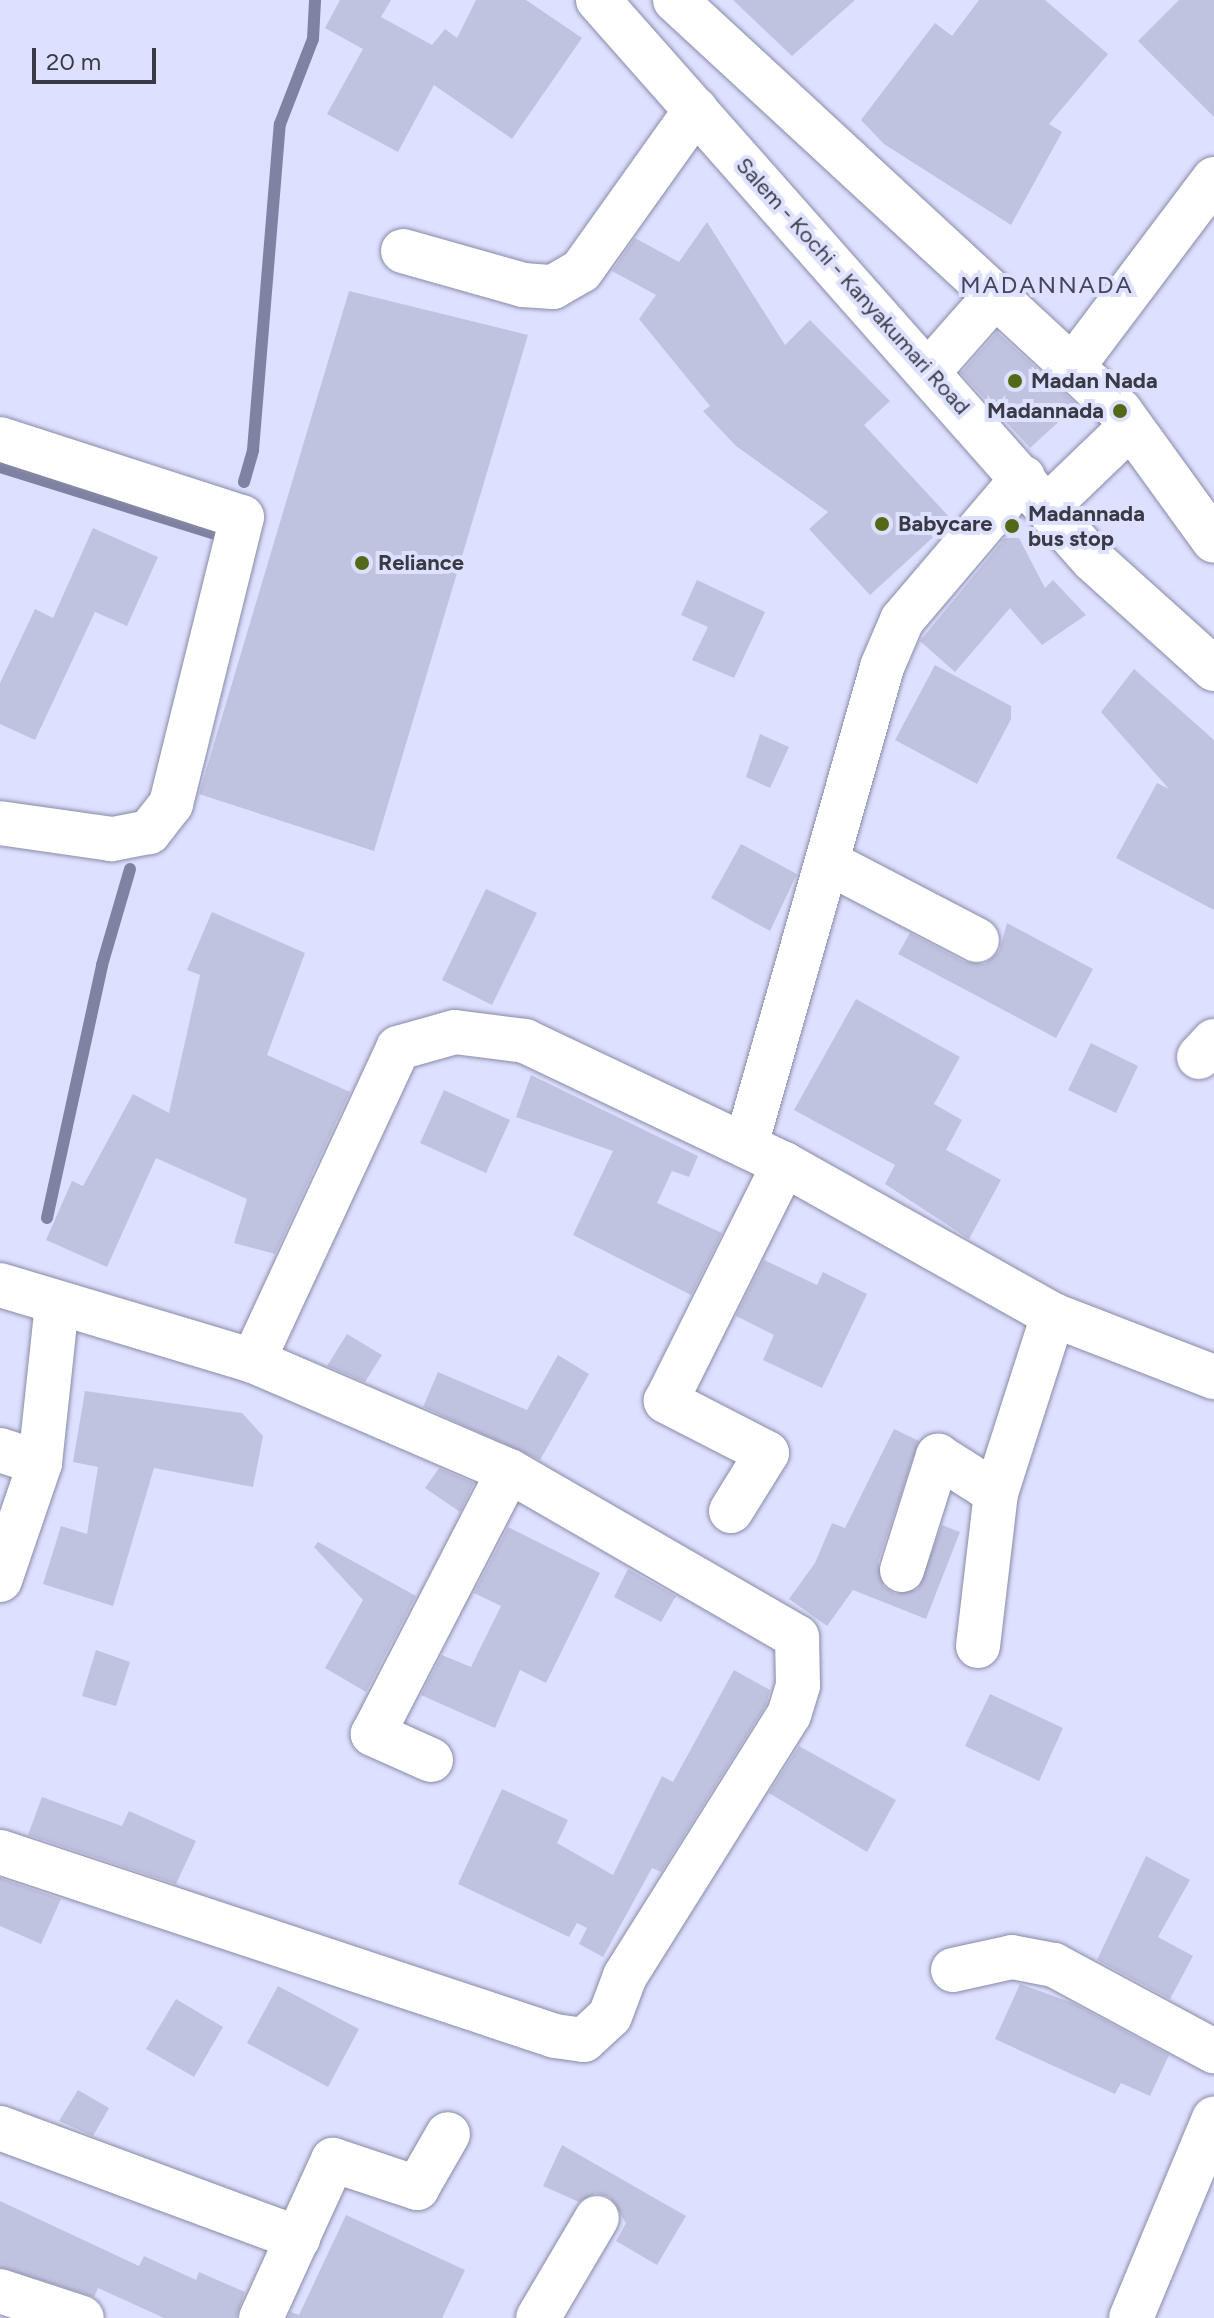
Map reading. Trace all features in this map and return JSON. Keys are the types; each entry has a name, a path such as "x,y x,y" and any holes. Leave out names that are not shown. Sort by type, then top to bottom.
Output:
{"street":[{"name":"Salem - Kochi - Kanyakumari Road","path":"598,0 1093,560 1214,669"},
{"path":"675,0 785,108 1073,366 1130,427 1214,541"},
{"path":"403,251 523,285 553,287 581,271 696,110"},
{"path":"1073,366 1214,179"},
{"path":"929,371 996,295"},
{"path":"746,1145 882,667 902,620 1035,492 1130,427"},
{"path":"0,439 242,517 171,804 149,832 112,839 0,823"},
{"path":"827,862 977,940"},
{"path":"253,1361 398,1048 455,1032 525,1041 784,1164 1053,1315 1214,1377"},
{"path":"731,1511 767,1453 666,1401 784,1164"},
{"path":"0,1285 253,1361 509,1471 797,1637 798,1685 789,1715 625,1976 610,2016 584,2040 555,2036 0,1852"},
{"path":"0,1580 20,1456 57,1304"},
{"path":"978,1646 996,1493 1053,1315"},
{"path":"902,1570 938,1456 996,1493"},
{"path":"431,1760 373,1734 509,1471"},
{"path":"953,1970 1012,1957 1054,1965 1214,2051"},
{"path":"1131,2318 1213,2124"},
{"path":"0,2128 298,2238"},
{"path":"261,2318 333,2160 417,2188 448,2134"},
{"path":"538,2318 597,2218"},
{"path":"0,2291 82,2318"}],"building":[{"path":"340,0 391,0 381,17 432,45 445,29 457,38 476,0 526,0 582,38 512,139 434,85 398,152 327,114 363,49 325,28"},
{"path":"733,0 855,0 792,56"},
{"path":"979,0 1045,0 1108,54 1049,124 1062,132 1011,225 884,144 861,120 935,23 952,36"},
{"path":"1179,0 1214,0 1214,117 1138,41"},
{"path":"707,222 785,345 810,320 890,401 864,425 952,520 870,595 809,529 828,512 736,446 703,411 710,406 639,319 656,295 612,271 635,238 679,262"},
{"name":"Reliance","path":"349,291 528,335 374,851 199,794"},
{"name":"Madan Nada","path":"997,332 1077,405 1030,448 961,373"},
{"path":"93,528 158,557 127,626 95,612 35,740 0,724 0,683 35,609 53,618"},
{"path":"1005,538 1019,538 1045,588 1053,580 1086,615 1042,645 1010,608 955,672 920,641"},
{"path":"697,580 765,612 734,678 692,660 708,627 681,615"},
{"path":"935,665 1011,706 1011,719 977,784 895,740"},
{"path":"1134,669 1214,740 1214,910 1116,858 1157,783 1169,789 1101,712"},
{"path":"760,734 789,747 770,788 746,777"},
{"path":"741,844 797,874 770,931 711,898"},
{"path":"486,889 537,913 492,1005 442,980"},
{"path":"212,912 305,953 267,1055 350,1092 275,1254 234,1243 247,1199 156,1158 107,1267 46,1240 72,1181 83,1186 133,1094 169,1113 200,975 187,970"},
{"path":"1007,923 1093,969 1056,1038 898,954 910,933 965,962 985,964 999,952"},
{"path":"856,999 960,1057 934,1104 962,1120 946,1150 1001,1180 969,1239 885,1184 895,1165 794,1110"},
{"path":"1091,1043 1138,1066 1116,1113 1068,1090"},
{"path":"531,1075 698,1156 689,1177 672,1171 657,1203 722,1233 691,1295 573,1235 613,1151 516,1117"},
{"path":"444,1090 510,1120 486,1173 420,1143"},
{"path":"764,1260 817,1285 823,1272 867,1294 822,1388 763,1360 774,1335 736,1316"},
{"path":"347,1334 382,1355 365,1382 327,1366"},
{"path":"558,1355 589,1374 540,1460 423,1407 438,1372 527,1410"},
{"path":"85,1391 242,1413 263,1436 253,1487 154,1468 113,1606 43,1584 61,1526 87,1534 98,1467 73,1462"},
{"path":"894,1429 919,1441 878,1562 883,1586 895,1594 918,1589 942,1525 960,1532 926,1619 853,1590 827,1626 789,1599 815,1563 832,1523 845,1528"},
{"path":"439,1468 474,1483 460,1512 425,1488"},
{"path":"508,1527 600,1573 546,1683 520,1670 495,1728 421,1695 442,1655 471,1667 501,1606 474,1593"},
{"path":"318,1542 416,1596 366,1692 325,1668 363,1600 314,1547"},
{"path":"628,1569 676,1596 661,1622 614,1597"},
{"path":"96,1650 130,1662 116,1706 82,1696"},
{"path":"734,1670 770,1690 766,1705 661,1872 652,1868 603,1957 579,1944 587,1928 577,1923 569,1937 458,1884 502,1789 568,1820 557,1843 613,1875 662,1776 673,1782"},
{"path":"990,1694 1063,1728 1039,1781 965,1746"},
{"path":"799,1746 896,1800 867,1852 769,1793"},
{"path":"42,1797 122,1826 129,1811 196,1841 176,1884 28,1835"},
{"path":"1146,1856 1190,1880 1158,1937 1193,1956 1170,1999 1097,1960"},
{"path":"0,1878 61,1899 41,1944 0,1926"},
{"path":"1020,1984 1073,2003 1169,2055 1150,2096 1121,2083 1115,2094 995,2039"},
{"path":"278,1986 359,2029 328,2087 247,2043"},
{"path":"176,1999 223,2027 194,2077 146,2049"},
{"path":"78,2090 109,2108 93,2136 59,2121"},
{"path":"562,2145 686,2216 657,2265 616,2241 626,2223 610,2197 596,2193 579,2202 543,2186"},
{"path":"0,2201 139,2266 144,2256 196,2280 199,2272 245,2292 236,2318 164,2318 98,2288 94,2297 0,2267"},
{"path":"346,2215 465,2270 442,2318 288,2318 291,2312 299,2315"}],"waterway":[{"path":"244,482 253,450 280,124 313,39 315,0"},
{"path":"0,467 228,538"},
{"path":"47,1218 102,965 130,869"}],"place":[{"name":"Madan Nada","path":"1015,381"},
{"name":"Madannada","path":"1120,411"},
{"name":"Babycare","path":"882,524"},
{"name":"Madannada bus stop","path":"1012,526"},
{"name":"Reliance","path":"362,563"}],"district":[{"name":"MADANNADA","path":"1047,285"}]}
